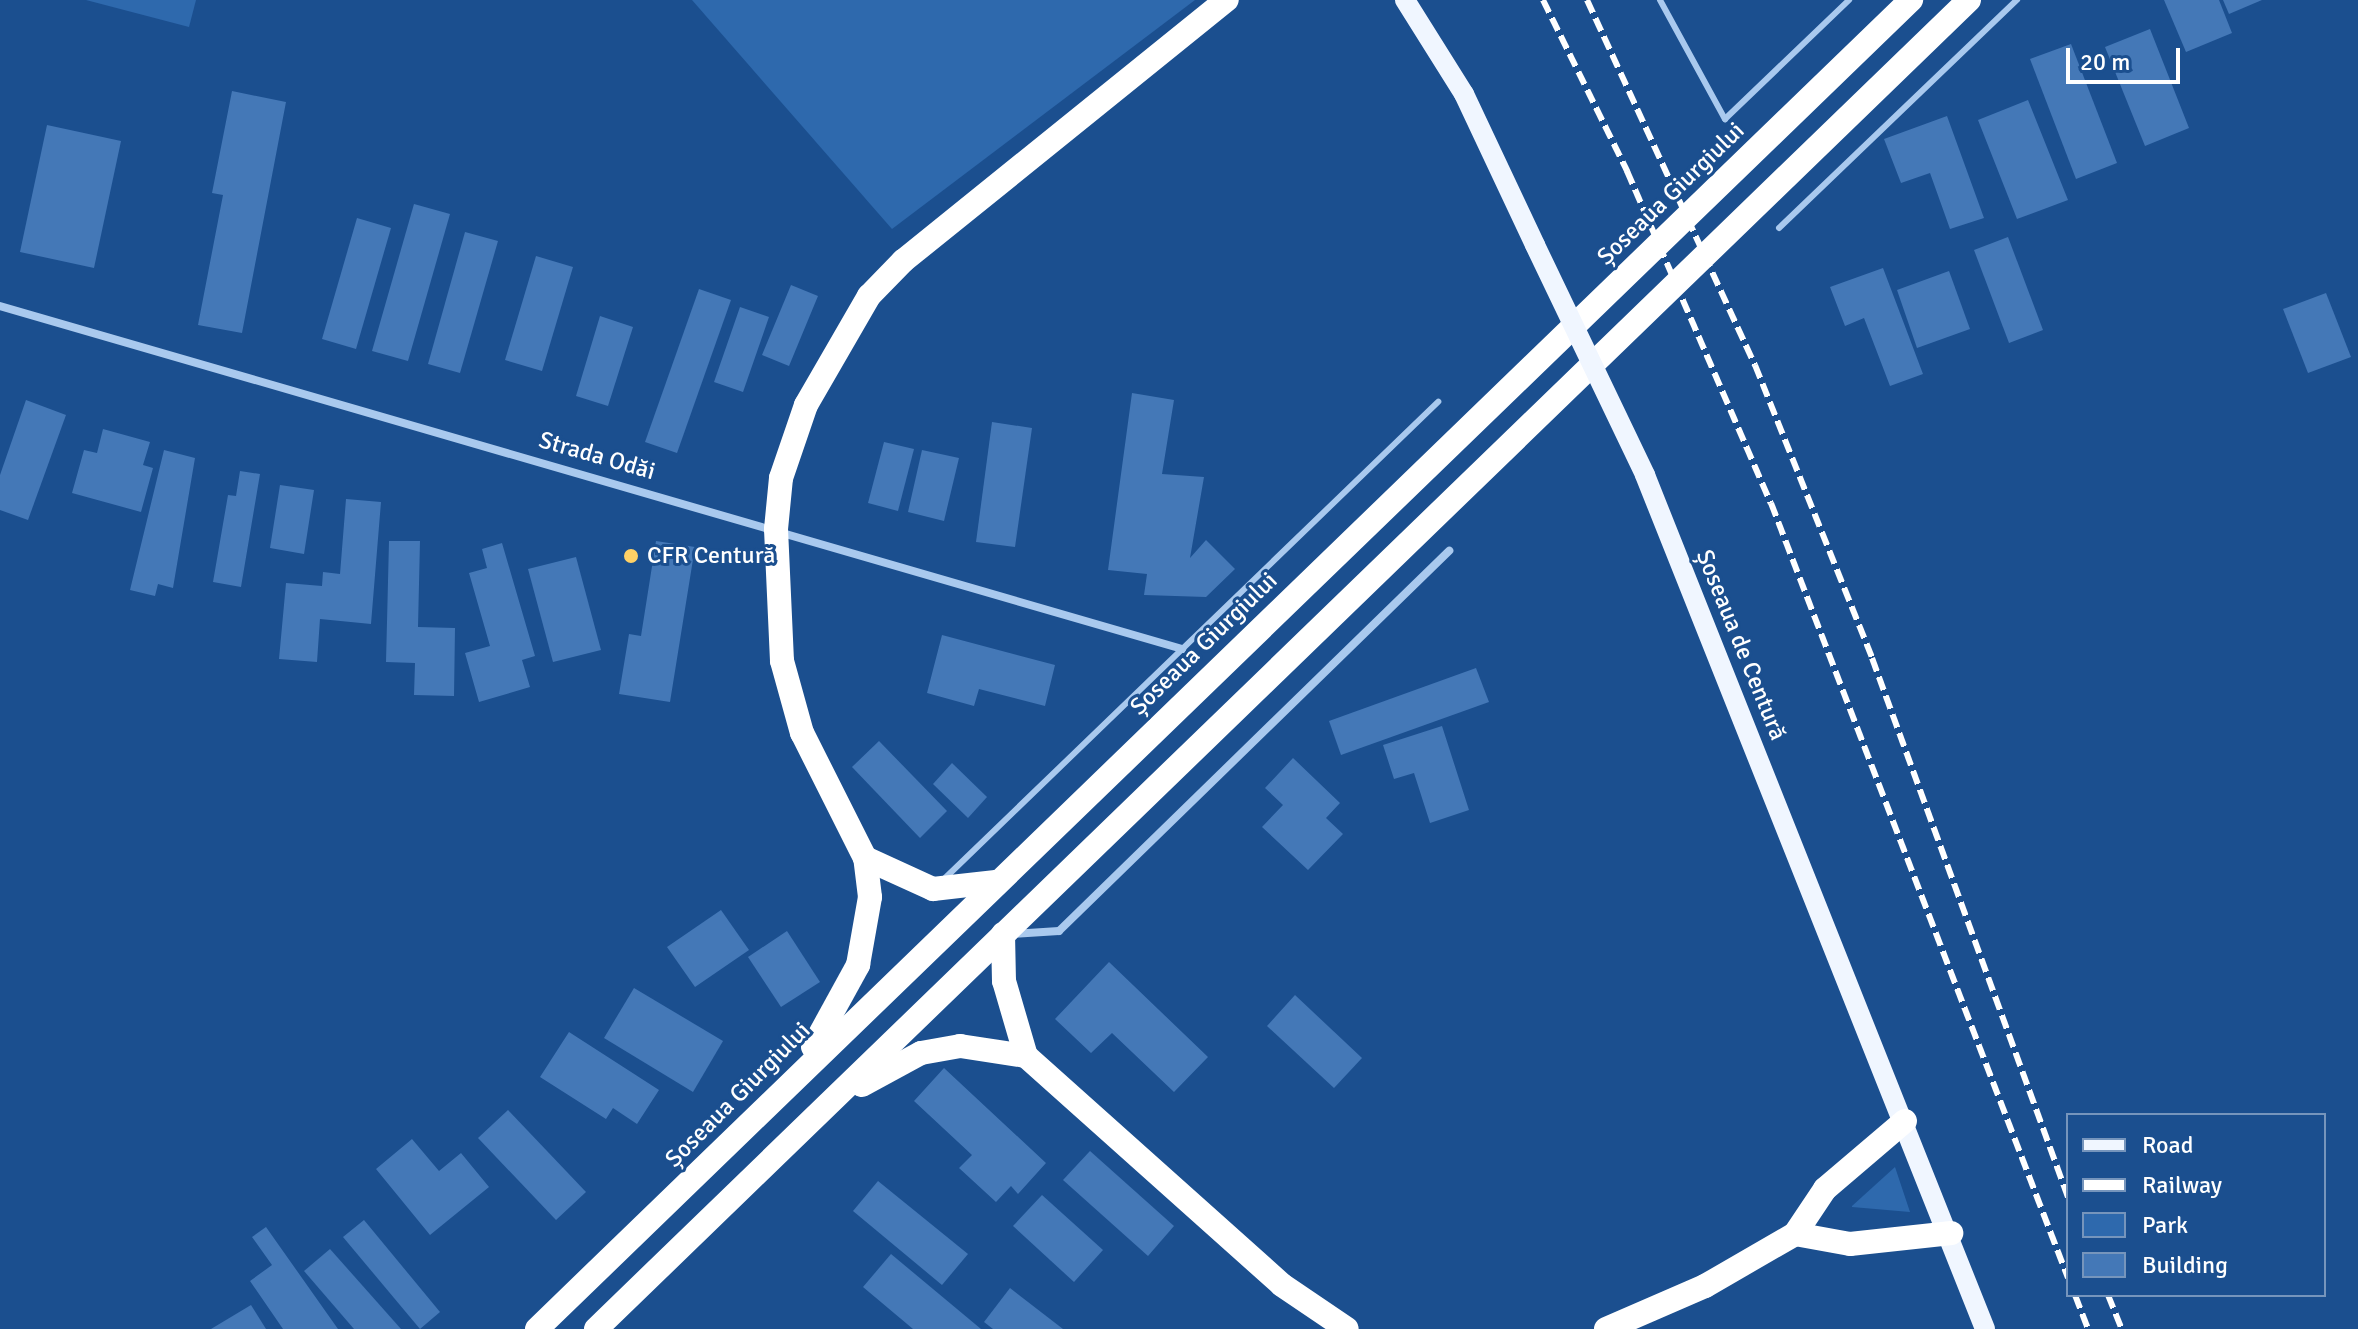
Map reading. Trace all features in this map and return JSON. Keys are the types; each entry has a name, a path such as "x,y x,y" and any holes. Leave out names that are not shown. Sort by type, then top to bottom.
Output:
{"highway":[{"path":"796,1076 858,965 870,897 865,858 802,733 790,690 775,592 781,478 806,405 869,296 1227,0"},
{"name":"Șoseaua Giurgiului","path":"537,1329 994,882 1911,0"},
{"path":"596,1329 1969,0"},
{"path":"865,858 933,889 994,882"},
{"path":"1003,934 1004,981 1026,1056 1282,1285 1347,1329"},
{"path":"827,1106 921,1053 960,1046 1026,1056"},
{"path":"1606,1329 1705,1286 1795,1234 1825,1189 1905,1121"},
{"path":"1795,1234 1850,1244 1951,1233"}],"main road":[{"name":"Șoseaua de Centură","path":"1405,0 1464,94 1645,475 1951,1233 1985,1329"}],"street":[{"name":"Strada Odăi","path":"0,306 1182,649"},
{"path":"1003,934 1059,931 1449,551"}],"lane":[{"path":"1660,0 1725,119 1849,0"},
{"path":"1779,228 2017,0"},
{"name":"Șoseaua Giurgiului","path":"933,889 1438,402"}],"green space":[{"path":"86,0 196,0 189,27"},
{"path":"692,0 1195,0 892,229"},
{"path":"1895,1167 1910,1212 1852,1207 1852,1206"}],"building":[{"path":"2164,0 2219,0 2232,33 2186,52"},
{"path":"2223,0 2262,0 2229,14"},
{"path":"2150,29 2189,128 2145,146 2105,47"},
{"path":"2071,44 2117,163 2076,179 2030,59"},
{"path":"232,91 286,102 242,333 198,325 223,195 212,193"},
{"path":"2028,100 2068,200 2017,219 1978,120"},
{"path":"1947,116 1984,218 1950,229 1930,173 1901,183 1884,139"},
{"path":"47,125 121,141 94,268 20,252"},
{"path":"414,204 450,214 408,361 372,351"},
{"path":"357,218 391,228 356,349 322,339"},
{"path":"465,232 498,241 460,373 428,364"},
{"path":"2008,237 2043,330 2009,343 1974,250"},
{"path":"536,256 573,267 542,371 505,360"},
{"path":"1883,268 1923,374 1890,386 1864,318 1845,326 1830,287"},
{"path":"1949,271 1970,329 1917,348 1897,290"},
{"path":"791,285 818,296 789,366 762,355"},
{"path":"699,289 731,300 677,453 645,442"},
{"path":"2326,293 2351,357 2308,373 2283,309"},
{"path":"740,307 769,317 743,392 714,382"},
{"path":"600,316 633,327 608,406 576,396"},
{"path":"1132,393 1174,400 1162,474 1204,477 1190,558 1206,540 1235,569 1206,597 1144,595 1147,574 1108,570"},
{"path":"26,400 66,415 28,520 0,510 0,475"},
{"path":"992,422 1032,428 1015,547 976,542"},
{"path":"103,429 150,442 143,465 153,468 141,512 72,493 84,450 97,453"},
{"path":"884,442 914,449 898,511 868,503"},
{"path":"164,450 195,458 173,588 158,584 155,596 130,590"},
{"path":"922,450 959,458 944,521 908,512"},
{"path":"240,471 260,474 241,587 213,582 228,495 236,496"},
{"path":"280,485 314,490 304,554 270,548"},
{"path":"346,499 381,502 371,624 320,619 317,662 279,659 286,583 322,586 323,572 340,574"},
{"path":"389,541 420,541 418,627 455,628 454,696 414,695 415,663 386,662"},
{"path":"656,541 695,547 670,702 619,694 629,634 641,636"},
{"path":"502,543 535,656 522,660 530,687 479,702 465,653 490,646 469,573 487,568 482,549"},
{"path":"576,557 601,650 553,662 528,569"},
{"path":"942,635 1055,665 1045,706 979,689 974,706 927,693"},
{"path":"1476,668 1489,702 1341,755 1329,721"},
{"path":"1442,726 1469,810 1430,823 1414,773 1394,779 1383,745"},
{"path":"879,741 947,811 920,838 852,767"},
{"path":"1293,758 1340,803 1326,818 1343,834 1308,870 1262,827 1283,805 1265,788"},
{"path":"952,763 987,797 968,818 933,784"},
{"path":"721,910 749,950 695,987 667,947"},
{"path":"787,931 820,982 781,1007 748,957"},
{"path":"1109,962 1208,1057 1174,1092 1112,1033 1091,1053 1055,1019"},
{"path":"634,988 723,1041 693,1092 604,1038"},
{"path":"1295,995 1362,1058 1334,1088 1267,1026"},
{"path":"569,1032 659,1090 637,1124 613,1108 606,1119 540,1077"},
{"path":"944,1068 1046,1163 1018,1194 1011,1186 996,1202 959,1168 972,1155 914,1101"},
{"path":"508,1110 586,1192 556,1220 478,1138"},
{"path":"412,1139 439,1171 461,1153 489,1187 430,1235 376,1169"},
{"path":"1090,1151 1174,1226 1148,1256 1063,1180"},
{"path":"878,1181 968,1254 942,1285 853,1211"},
{"path":"1042,1195 1103,1250 1074,1282 1013,1226"},
{"path":"364,1220 440,1312 420,1329 343,1237"},
{"path":"266,1227 338,1329 283,1329 250,1281 272,1265 252,1237"},
{"path":"330,1249 401,1329 354,1329 304,1271"},
{"path":"891,1254 981,1329 913,1329 863,1287"},
{"path":"1010,1288 1063,1329 993,1329 984,1322"},
{"path":"251,1305 266,1329 211,1329"}],"railway":[{"path":"1543,0 1627,171 1771,503 2066,1273"},
{"path":"1587,0 1755,365 1872,658 2066,1192"},
{"path":"2076,1297 2088,1329"},
{"path":"2109,1297 2122,1329"}],"place":[{"name":"CFR Centură","path":"631,556"}]}
